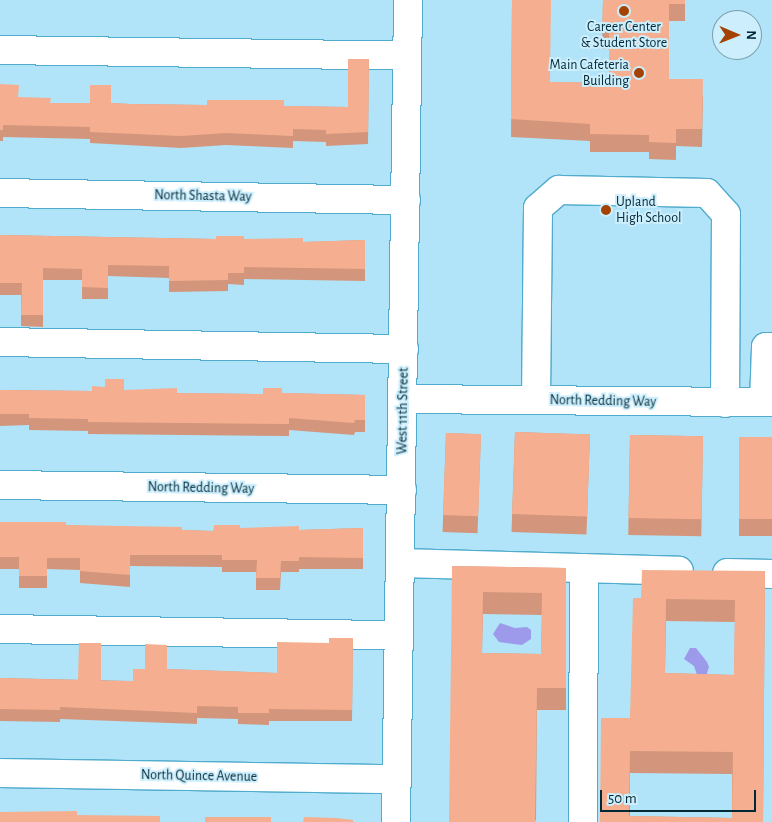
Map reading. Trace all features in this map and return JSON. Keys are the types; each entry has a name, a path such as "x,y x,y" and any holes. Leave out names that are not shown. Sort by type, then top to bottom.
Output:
{"street":[{"name":"West 11th Street","path":"396,822 404,399 408,0"},
{"path":"0,50 407,56"},
{"path":"536,400 538,208 559,190 707,193 726,214 725,402"},
{"name":"North Shasta Way","path":"0,193 406,200"},
{"path":"0,342 404,349"},
{"path":"768,402 766,347 772,347"},
{"name":"North Redding Way","path":"404,399 768,402"},
{"name":"North Redding Way","path":"0,486 402,490"},
{"path":"401,564 772,574"},
{"path":"583,822 584,568"},
{"path":"0,629 399,635"},
{"name":"North Quince Avenue","path":"0,773 397,779"}],"shaded area":[{"path":"500,623 515,628 527,627 531,630 531,639 522,645 499,642 493,634"},
{"path":"690,648 696,648 707,662 709,667 706,676 697,675 694,666 684,659"}],"building":[{"path":"512,0 551,0 550,82 609,83 609,32 602,32 603,0 685,0 685,4 669,4 669,79 703,79 702,129 676,129 676,143 649,142 649,135 590,134 590,124 511,119"},
{"path":"348,59 369,59 368,132 326,134 326,130 293,129 293,136 226,133 181,136 90,132 90,127 3,125 3,130 0,130 0,84 19,85 18,97 51,98 50,103 90,103 90,85 111,85 111,103 207,105 207,100 284,100 284,106 348,107"},
{"path":"0,235 216,239 216,236 244,236 244,239 303,238 303,242 365,240 365,269 244,267 244,273 228,273 228,280 169,281 169,266 108,265 108,288 82,287 82,269 43,268 43,315 21,315 22,283 0,283"},
{"path":"105,379 124,379 124,390 177,388 177,393 263,394 263,388 282,388 282,393 365,395 365,420 355,420 354,423 289,418 289,424 88,422 88,419 29,418 29,414 0,414 0,390 92,391 92,386 105,387"},
{"path":"515,432 590,435 587,517 512,514"},
{"path":"446,433 481,434 478,516 443,515"},
{"path":"630,435 703,436 702,519 629,518"},
{"path":"739,437 772,437 772,519 739,519"},
{"path":"0,522 66,522 66,525 182,527 182,530 213,531 214,525 240,525 240,528 299,526 299,530 363,528 363,558 299,557 299,561 281,561 280,578 256,578 257,560 222,560 222,555 130,555 130,575 80,571 80,558 47,558 47,576 19,576 19,557 0,557"},
{"path":"452,566 566,568 566,688 537,688 535,822 449,822","holes":["483,592 542,593 541,654 482,653"]},
{"path":"642,570 765,571 763,822 600,822 601,718 630,718 633,598 641,598","holes":["666,599 735,600 734,675 665,673","630,751 733,752 732,818 629,816"]},
{"path":"329,638 353,638 352,710 269,709 269,713 238,713 238,707 197,706 197,713 60,707 60,710 0,709 0,678 78,680 79,643 101,643 101,681 133,681 133,669 145,669 145,644 167,645 167,669 277,673 277,642 329,643"},
{"path":"77,811 77,815 160,816 160,822 0,822 0,812"},
{"path":"205,817 271,817 271,822 205,822"},
{"path":"304,817 336,818 353,820 353,822 303,822"}],"place":[{"name":"Career Center & Student Store","path":"624,11"},
{"name":"Main Cafeteria Building","path":"639,73"},
{"name":"Upland High School","path":"606,210"}]}
